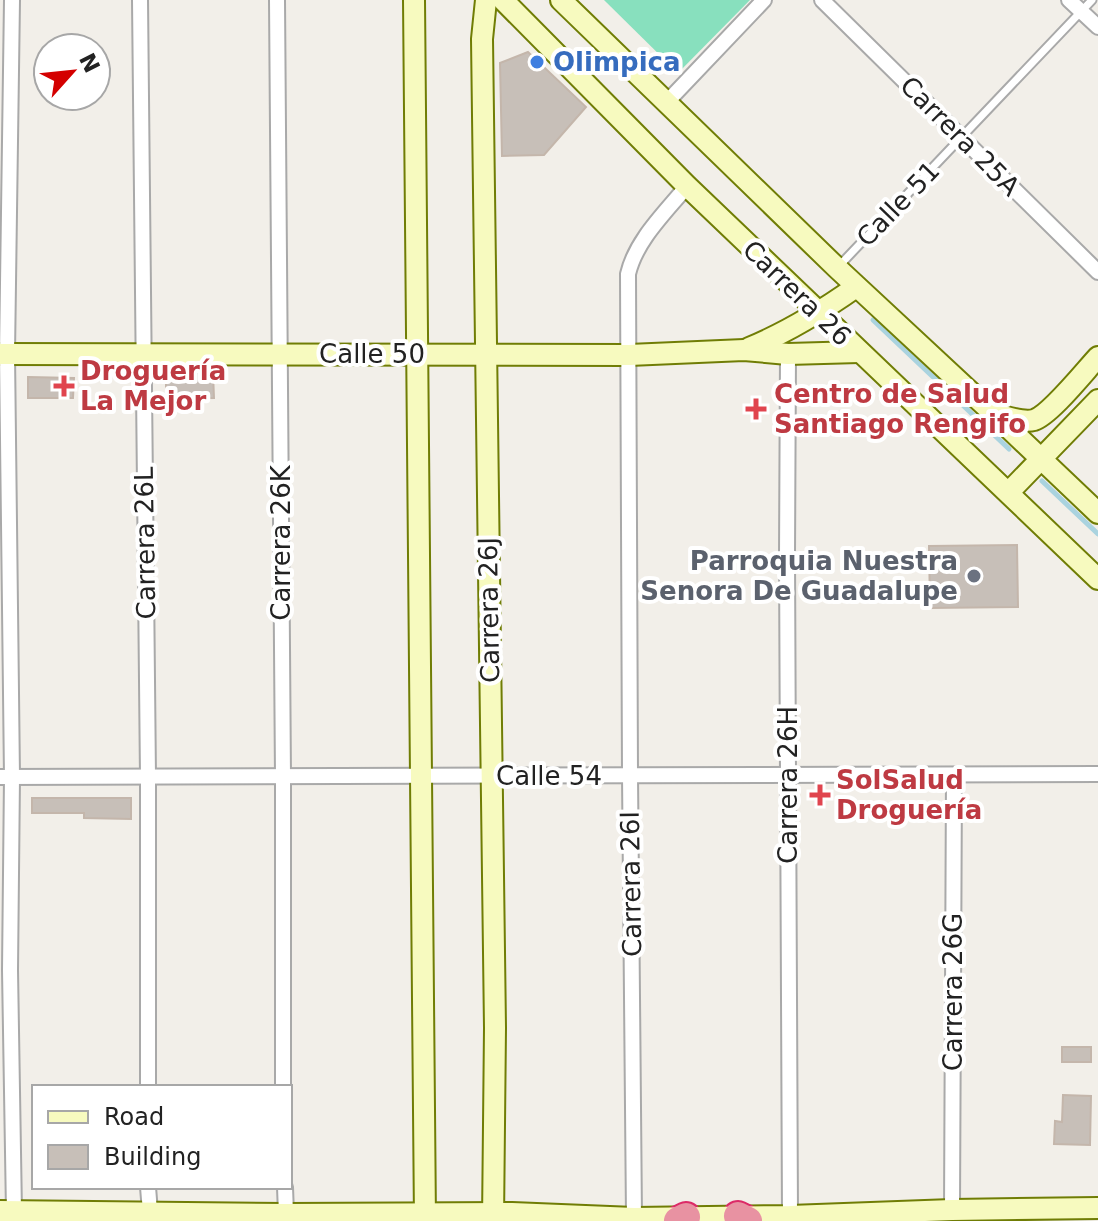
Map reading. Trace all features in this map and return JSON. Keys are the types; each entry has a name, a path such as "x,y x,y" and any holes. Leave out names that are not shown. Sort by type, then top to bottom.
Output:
{"street":[{"path":"12,0 4,354 10,970 7,1211 743,1219 952,1210 1098,1208"},
{"name":"Carrera 26L","path":"140,0 148,1085"},
{"name":"Carrera 26K","path":"277,0 283,1085"},
{"path":"414,0 425,1217"},
{"name":"Carrera 26J","path":"486,0 482,39 495,1028 492,1217"},
{"name":"Carrera 26","path":"503,0 687,186 1098,579"},
{"name":"Carrera 26","path":"561,0 856,287 1098,513"},
{"path":"666,103 764,0"},
{"name":"Carrera 25A","path":"822,0 1098,272"},
{"path":"1069,0 1098,27"},
{"name":"Carrera 26I","path":"634,1218 628,274 630,262 640,244 687,186"},
{"name":"Calle 50","path":"744,350 787,332 856,287"},
{"name":"Calle 50","path":"4,354 629,355 744,350 788,354 859,352"},
{"name":"Carrera 26H","path":"788,354 790,1216"},
{"path":"994,414 1034,420 1049,410 1098,357"},
{"path":"1009,492 1098,400"},
{"name":"Calle 54","path":"6,777 1098,774"},
{"name":"Carrera 26G","path":"952,1210 954,775"},
{"path":"148,1189 150,1212"},
{"path":"285,1189 286,1214"}],"lane":[{"name":"Calle 51","path":"837,268 1092,0"}],"green space":[{"path":"604,0 750,0 678,73"}],"building":[{"name":"Olimpica","path":"528,52 586,107 544,155 502,156 500,63"},
{"path":"213,373 214,398 166,399 166,374"},
{"path":"28,377 74,378 73,398 28,398"},
{"name":"Parroquia Nuestra Senora De Guadalupe","path":"1017,545 1018,607 930,608 929,546"},
{"path":"32,798 131,798 131,819 84,818 84,813 32,813"},
{"path":"1062,1047 1091,1047 1091,1062 1062,1062"},
{"path":"1063,1095 1091,1096 1090,1145 1054,1144 1055,1121 1062,1122"}],"waterway":[{"path":"873,320 1009,449"},
{"path":"1042,481 1098,534"}],"place":[{"name":"Olimpica","path":"537,62"},
{"name":"Droguería La Mejor","path":"64,386"},
{"name":"Centro de Salud Santiago Rengifo","path":"756,409"},
{"name":"Parroquia Nuestra Senora De Guadalupe","path":"974,576"},
{"name":"SolSalud Droguería","path":"820,795"}]}
